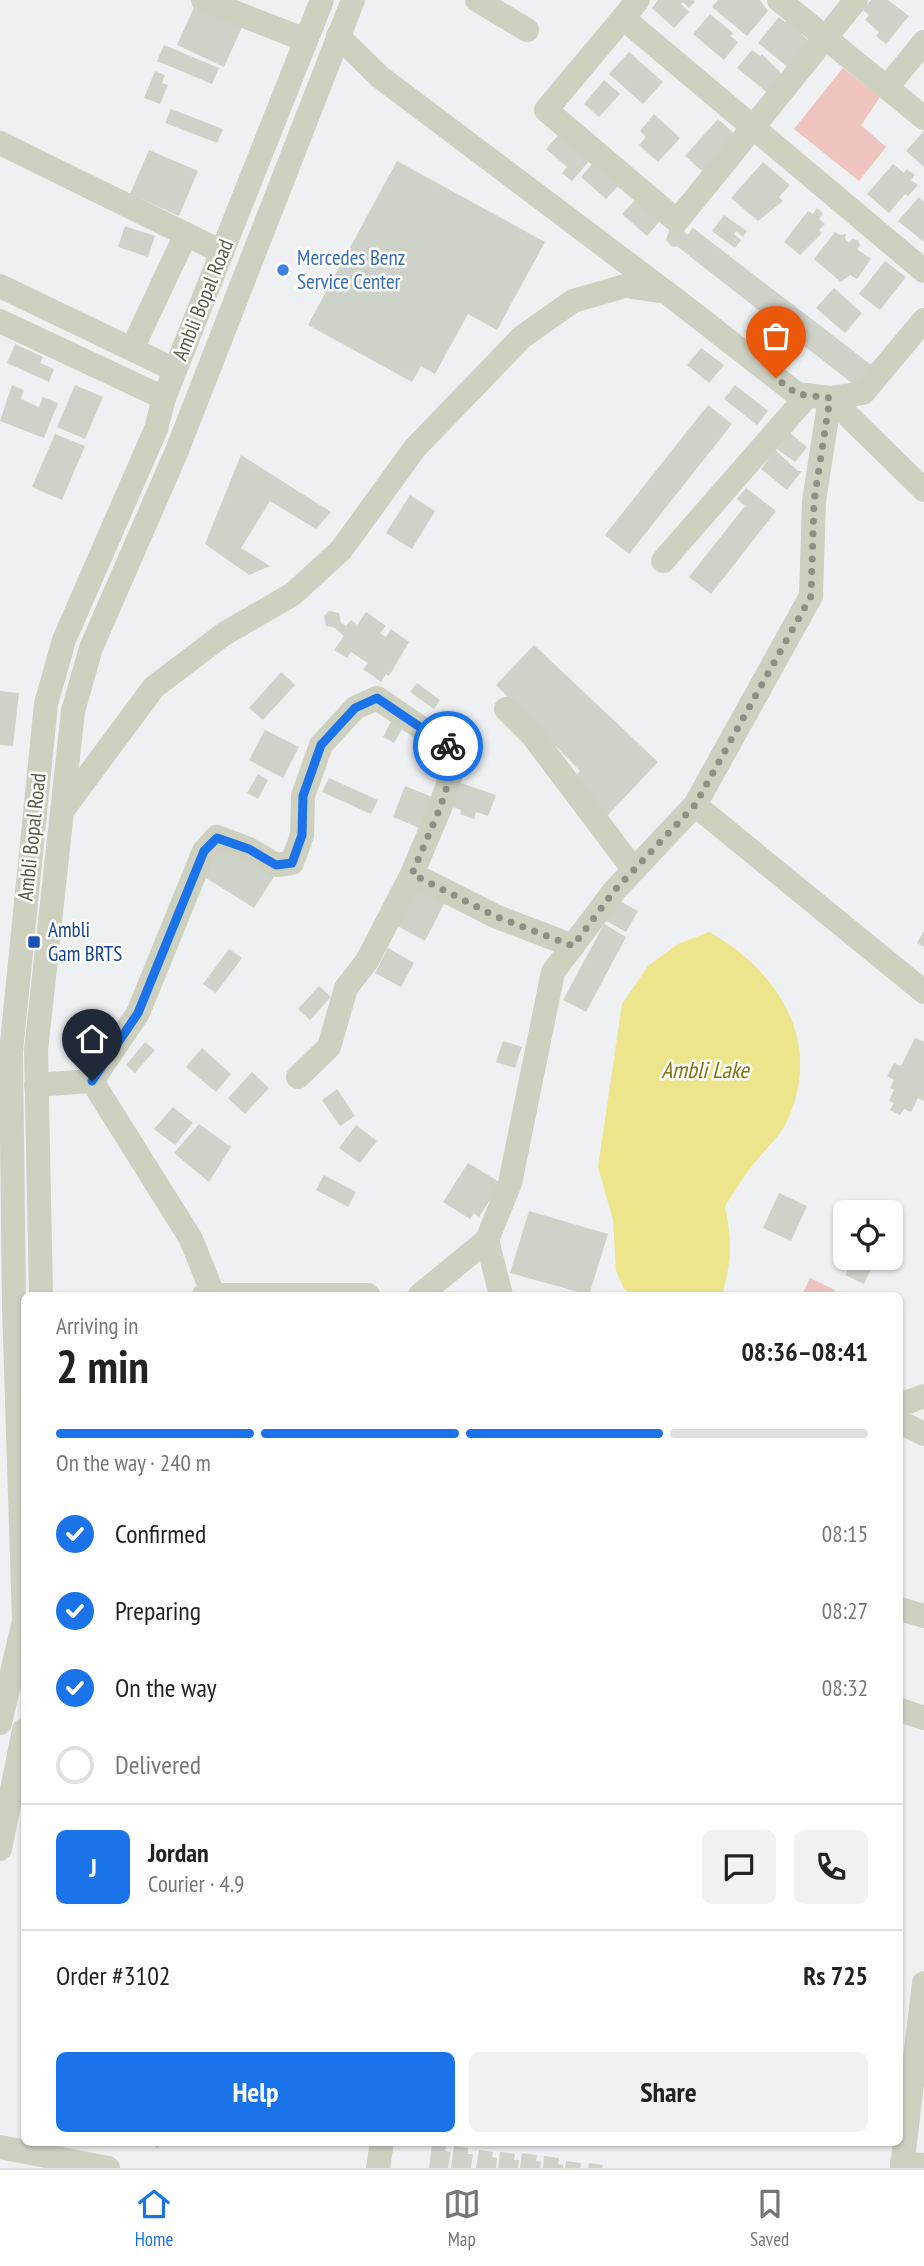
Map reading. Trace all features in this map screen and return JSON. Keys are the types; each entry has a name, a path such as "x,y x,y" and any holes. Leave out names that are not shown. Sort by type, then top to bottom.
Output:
{"street":[{"path":"203,0 306,40"},
{"name":"Ambli Bopal Road","path":"41,1292 36,1085 24,1051 46,704 64,640 156,429 164,398 322,0"},
{"name":"Ambli Bopal Road","path":"21,1432 19,1306 6,1121 24,1051 73,711 91,648 176,453 353,0"},
{"path":"477,0 527,30"},
{"path":"779,0 924,118"},
{"path":"856,0 825,40 753,127 677,221 546,110 631,9 753,127 924,271"},
{"path":"338,36 380,78 666,292 797,394 819,396 863,393 924,320"},
{"path":"887,87 924,42"},
{"path":"0,143 222,252"},
{"path":"132,349 186,233"},
{"path":"0,286 175,370"},
{"path":"60,814 153,688 224,634 293,594 341,550 415,448 522,337 573,301 625,286 666,292"},
{"path":"0,321 164,398"},
{"path":"819,396 924,490"},
{"path":"663,561 819,396"},
{"path":"424,1292 487,1240 510,1183 553,972 634,870 695,805 811,596 819,396"},
{"path":"92,1081 138,1013 204,851 217,838 249,849 276,865 292,863 302,835 303,796 321,745 355,708 377,698 458,753 440,808 412,874 367,961 346,988 329,1047 298,1077"},
{"path":"506,709 532,735 634,870"},
{"path":"695,805 924,992"},
{"path":"412,874 495,916 573,946"},
{"path":"36,1085 92,1081"},
{"path":"92,1081 191,1239 212,1292"},
{"path":"487,1240 500,1292"},
{"path":"903,1404 924,1396"},
{"path":"903,1424 924,1434"},
{"path":"903,1610 924,1616"},
{"name":"Ambli Bopal Road","path":"0,1723 21,1634"},
{"path":"903,1711 924,1718"},
{"path":"0,1849 21,1745"},
{"path":"909,2165 924,1983"},
{"path":"378,2168 381,2146"},
{"path":"0,2147 108,2168"}],"shaded area":[{"path":"843,68 880,97 861,125 886,147 859,181 794,129"},
{"path":"810,1278 835,1290 834,1292 803,1292"}],"water":[{"name":"Ambli Lake","path":"709,932 734,948 774,987 788,1010 797,1035 800,1062 797,1090 785,1125 748,1171 725,1206 730,1250 723,1292 629,1292 624,1289 616,1271 613,1220 598,1167 622,1004 648,966 678,944"}],"building":[{"path":"658,0 695,2 689,8 683,2 681,4 689,12 674,28 652,8"},
{"path":"718,0 760,0 768,11 747,36 712,7"},
{"path":"871,0 888,0 909,16 886,44 876,36 879,32 865,20 869,15 863,10"},
{"path":"196,3 243,25 224,67 177,45"},
{"path":"710,14 733,33 730,36 738,42 724,60 693,34"},
{"path":"779,17 785,22 787,20 815,47 794,72 758,43"},
{"path":"164,45 219,68 212,84 157,61"},
{"path":"752,50 760,56 762,54 785,77 770,95 737,68"},
{"path":"629,52 663,82 643,104 609,74"},
{"path":"155,71 165,75 162,83 168,85 160,104 144,98"},
{"path":"604,80 620,94 599,117 584,104"},
{"path":"171,109 223,129 217,143 165,123"},
{"path":"654,114 680,138 658,162 639,145 646,137 640,131"},
{"path":"718,119 737,136 702,171 685,156"},
{"path":"924,131 924,167 906,151"},
{"path":"560,133 590,160 572,181 562,173 567,167 546,149"},
{"path":"149,150 198,171 179,216 130,194"},
{"path":"397,161 545,242 497,330 468,314 435,374 421,366 412,382 308,325"},
{"path":"594,162 620,184 606,199 581,177"},
{"path":"763,162 790,185 779,197 783,201 758,221 731,198"},
{"path":"893,164 904,173 907,169 915,175 911,180 918,185 908,196 905,194 889,213 867,194"},
{"path":"919,197 924,202 924,242 898,221"},
{"path":"636,199 661,220 647,236 622,214"},
{"path":"817,208 823,213 819,219 825,224 819,230 822,233 800,255 784,242 808,211 813,214"},
{"path":"724,215 747,231 743,237 736,231 734,234 741,240 735,248 712,231"},
{"path":"125,226 155,236 148,257 118,247"},
{"path":"670,228 682,228 687,235 693,228 878,370 862,391 678,247 671,246 666,240"},
{"path":"835,232 846,234 845,239 849,243 852,239 858,240 860,245 857,249 871,259 857,279 850,275 841,282 814,259"},
{"path":"885,261 906,277 880,310 859,294"},
{"path":"834,288 862,313 845,333 816,308"},
{"path":"15,344 43,357 40,363 54,369 49,382 7,363"},
{"path":"701,348 724,365 709,383 687,365"},
{"path":"12,385 24,390 21,399 39,407 43,397 58,403 44,438 0,421"},
{"path":"75,385 103,397 85,439 57,427"},
{"path":"735,385 768,411 757,425 724,399"},
{"path":"708,405 732,424 629,554 605,535"},
{"path":"790,433 807,447 795,462 777,449"},
{"path":"55,434 85,446 62,500 32,487"},
{"path":"775,450 798,471 802,471 787,490 761,469"},
{"path":"241,455 331,512 316,529 270,501 241,548 270,566 249,575 205,544"},
{"path":"746,488 776,511 711,594 689,577 745,506 737,499"},
{"path":"410,495 435,511 412,549 386,533"},
{"path":"329,611 339,613 341,623 346,626 351,620 357,625 366,612 386,626 380,633 386,637 391,629 409,642 389,676 386,674 381,682 363,669 368,663 351,652 347,658 334,650 344,636 335,628 326,626 324,616"},
{"path":"534,645 658,762 607,816 571,782 580,771 496,685"},
{"path":"281,672 295,685 263,720 249,708"},
{"path":"417,683 440,700 434,709 410,692"},
{"path":"0,691 19,693 13,746 0,745"},
{"path":"395,714 407,720 394,743 383,737"},
{"path":"265,730 299,747 283,778 249,760"},
{"path":"258,774 268,780 258,799 247,793"},
{"path":"329,778 378,800 371,814 322,792"},
{"path":"461,783 496,795 488,816 476,812 474,819 460,814 461,810 452,807"},
{"path":"405,786 440,800 424,830 393,817"},
{"path":"217,843 275,875 254,908 198,873"},
{"path":"416,882 447,898 425,941 394,924"},
{"path":"618,900 638,911 626,932 606,921"},
{"path":"604,924 626,937 586,1012 563,1000"},
{"path":"924,931 924,947 917,943"},
{"path":"388,948 414,963 401,987 375,973"},
{"path":"229,949 242,958 216,993 203,984"},
{"path":"319,986 331,997 310,1020 298,1009"},
{"path":"915,1038 924,1042 924,1101 918,1098 911,1112 904,1109 900,1115 890,1110 894,1103 889,1101 894,1090 890,1088 894,1080 887,1076 894,1063 901,1066"},
{"path":"503,1041 522,1047 515,1068 496,1062"},
{"path":"145,1042 155,1050 135,1073 126,1065"},
{"path":"202,1048 231,1074 216,1092 186,1067"},
{"path":"252,1072 269,1088 245,1114 228,1098"},
{"path":"337,1089 355,1116 340,1126 322,1100"},
{"path":"173,1107 193,1123 175,1145 154,1129"},
{"path":"199,1124 231,1147 209,1182 174,1153"},
{"path":"356,1125 377,1141 360,1163 339,1148"},
{"path":"468,1163 501,1183 479,1217 474,1213 470,1219 443,1202"},
{"path":"324,1175 356,1192 348,1207 316,1190"},
{"path":"779,1193 807,1206 791,1241 763,1228"},
{"path":"529,1211 608,1234 590,1292 578,1292 510,1273"},
{"path":"847,1270 870,1270 864,1284 845,1275"},
{"path":"432,2146 446,2146 445,2151 451,2152 448,2168 429,2168"},
{"path":"454,2146 468,2148 468,2154 473,2154 471,2168 451,2168"},
{"path":"479,2150 493,2152 492,2157 497,2158 496,2168 476,2168"},
{"path":"500,2152 515,2154 514,2160 519,2160 518,2168 498,2168"},
{"path":"522,2153 537,2155 536,2161 541,2162 540,2168 520,2168"},
{"path":"544,2156 559,2158 558,2164 563,2165 563,2168 543,2168"},
{"path":"566,2161 581,2163 580,2168 565,2168"},
{"path":"589,2163 603,2165 602,2168 588,2168"}],"way so far":[{"path":"448,746 458,753 440,808 412,874 495,916 573,946 614,891 695,805 811,596 814,501 830,398 797,394 776,378"}],"place":[{"name":"Mercedes Benz Service Center","path":"283,270"},
{"name":"Ambli Gam BRTS","path":"34,942"}],"route":[{"path":"92,1081 138,1013 204,851 217,838 249,849 276,865 286,866 292,863 302,835 303,796 321,745 355,708 377,698 448,746"}]}
